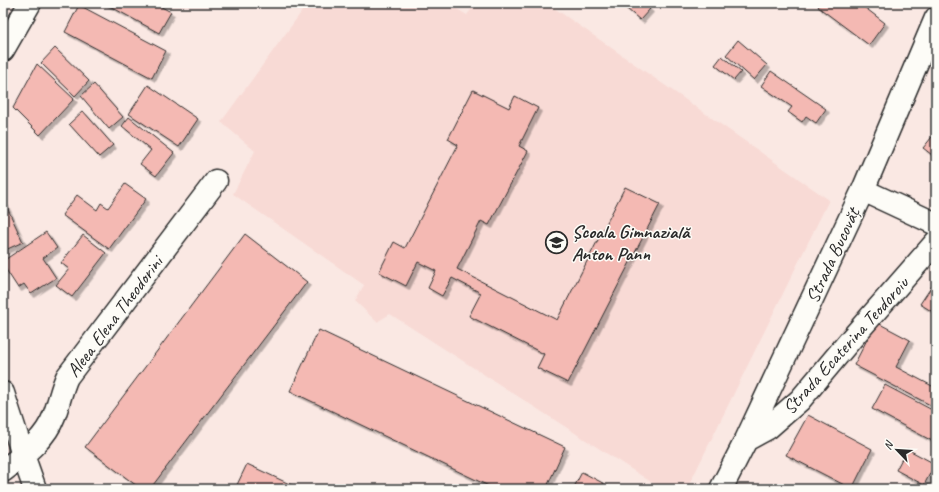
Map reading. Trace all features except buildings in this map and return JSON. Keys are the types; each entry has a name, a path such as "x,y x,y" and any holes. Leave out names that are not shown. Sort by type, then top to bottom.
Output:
{"street":[{"path":"3,50 30,3"},
{"name":"Strada Bucovăț","path":"721,489 746,440 863,190 936,18"},
{"name":"Aleea Elena Theodorini","path":"3,471 40,439 47,430 54,417 63,385 74,368 216,181"},
{"path":"863,190 936,224"},
{"name":"Strada Ecaterina Teodoroiu","path":"746,440 768,428 800,400 936,242"},
{"path":"3,393 22,455 35,489"}],"shaded area":[{"name":"Școala Gimnazială Anton Pann","path":"308,3 447,3 467,15 476,3 547,3 829,200 687,489 662,489 390,314 377,322 355,301 364,285 233,194 255,151 221,122"}],"place":[{"name":"Școala Gimnazială Anton Pann","path":"556,242"}]}
